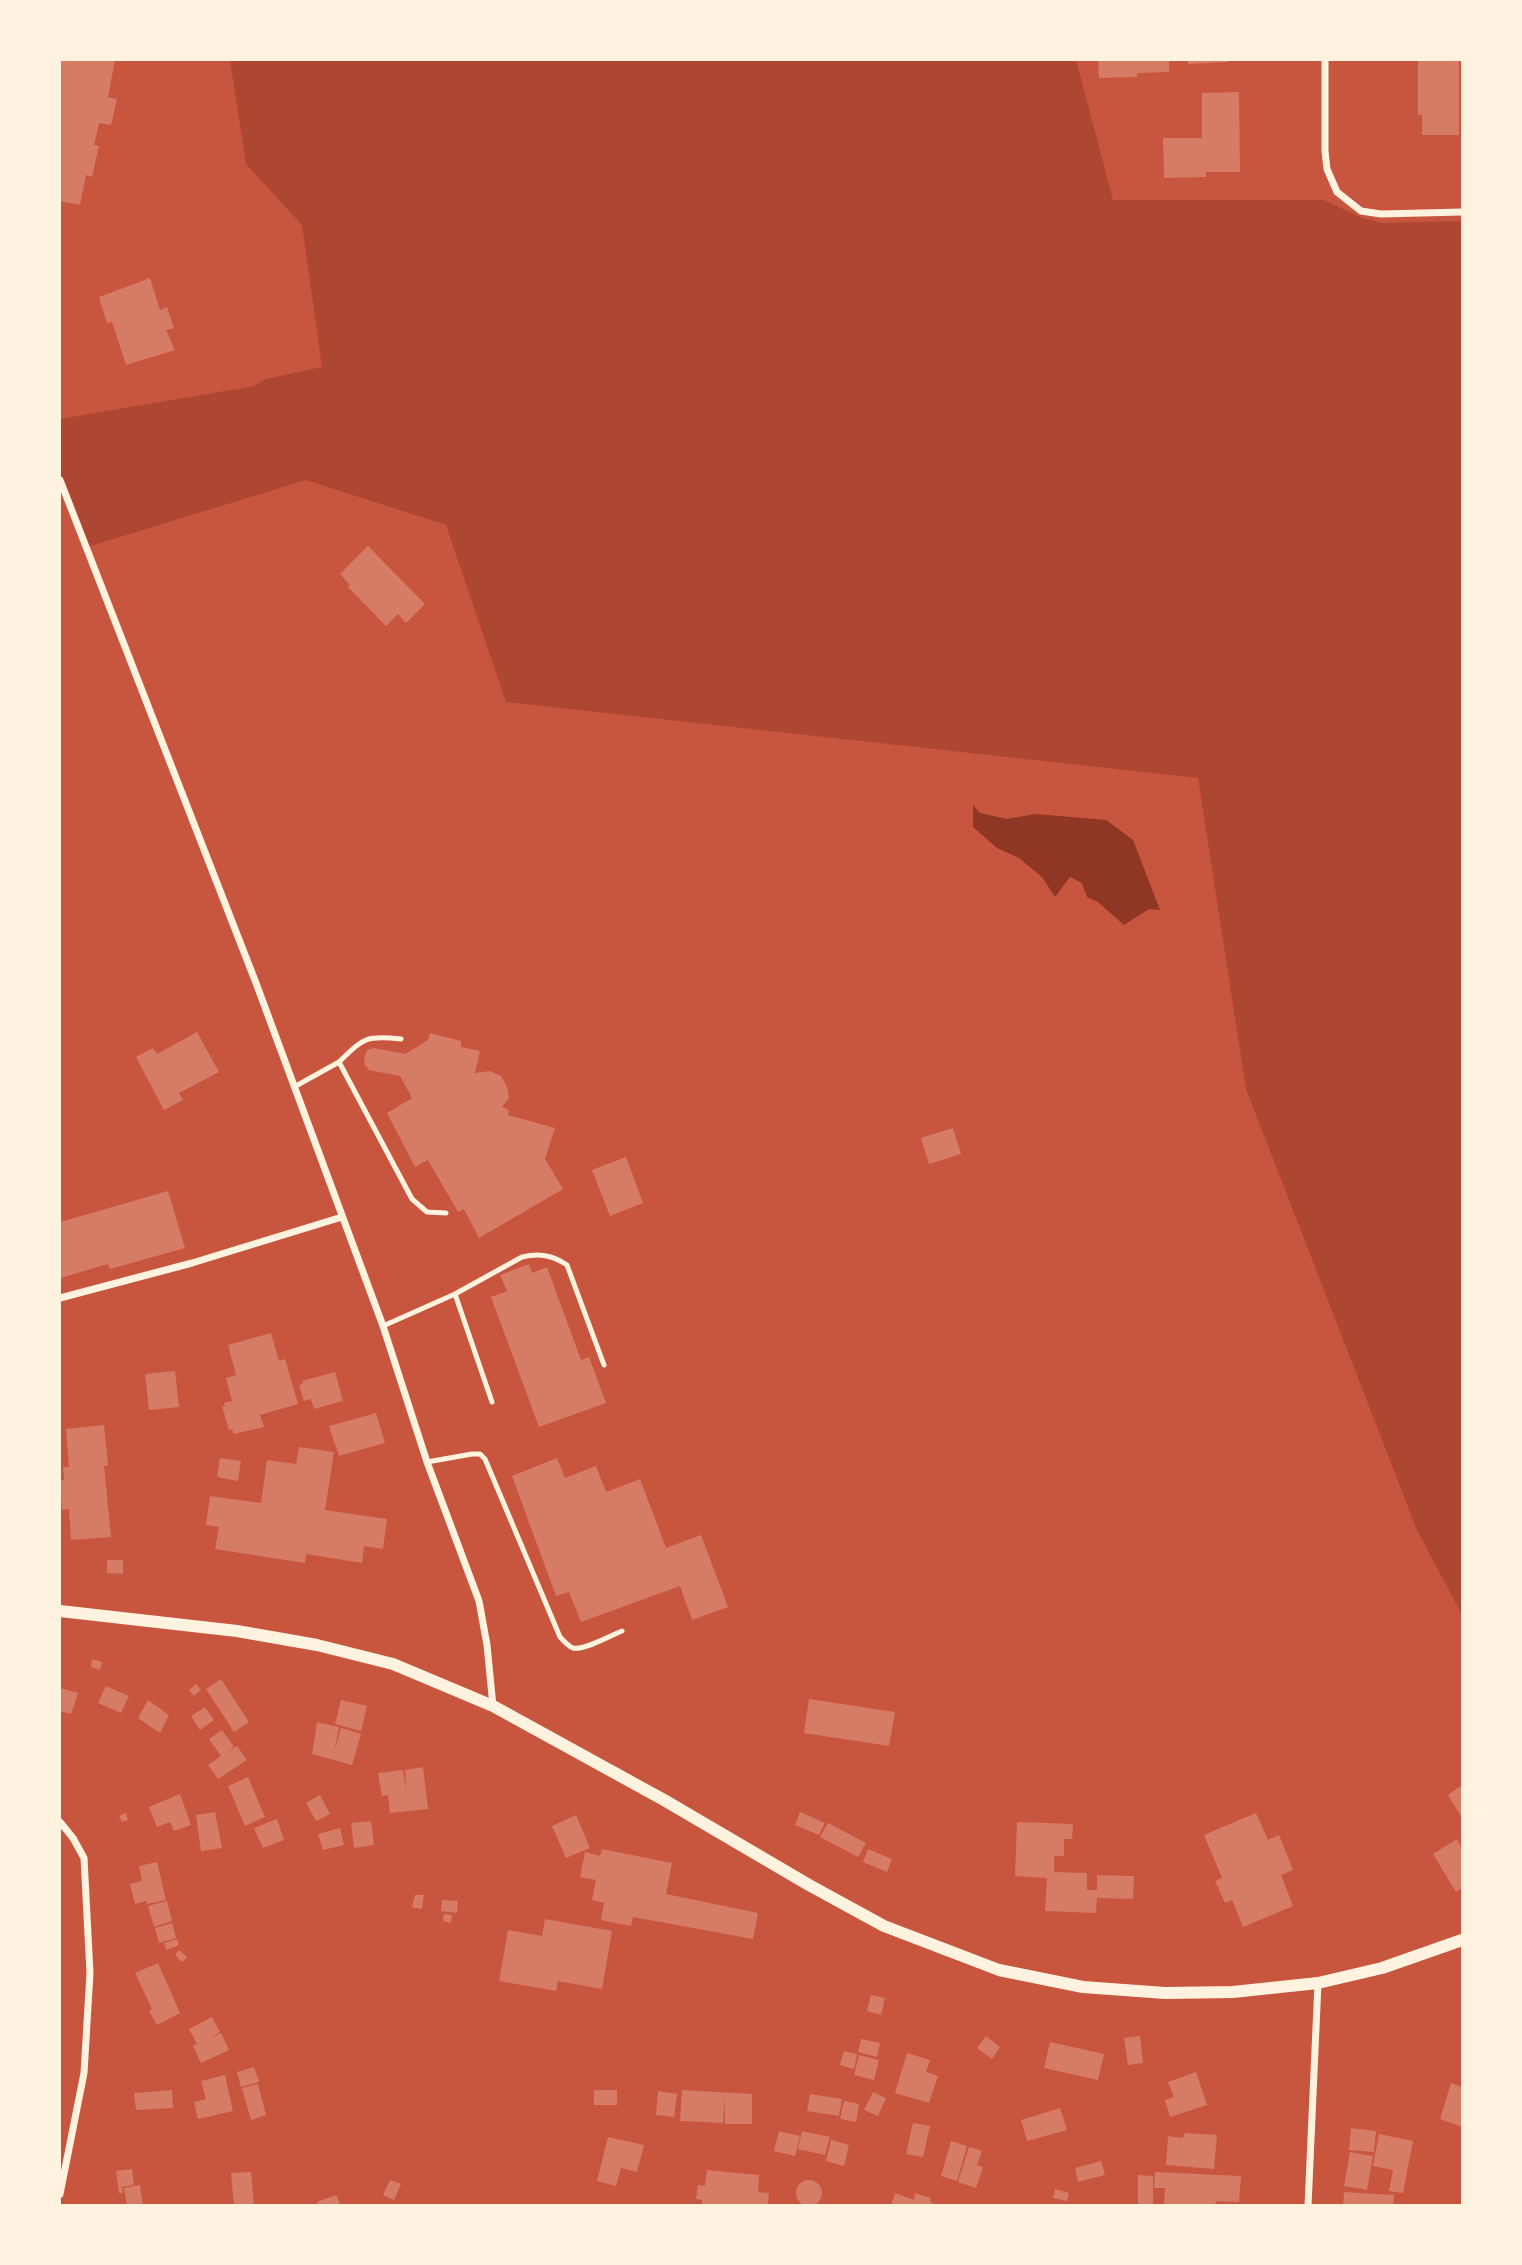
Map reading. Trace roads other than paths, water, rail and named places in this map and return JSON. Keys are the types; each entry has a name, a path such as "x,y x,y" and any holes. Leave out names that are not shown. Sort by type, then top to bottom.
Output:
{"street":[{"path":"1325,60 1325,151 1327,169 1337,192 1362,211 1381,214 1462,212"},
{"path":"60,480 256,984 383,1326 427,1462 479,1601 487,1645 493,1706"},
{"path":"60,1298 192,1263 342,1217"},
{"path":"60,1611 237,1631 317,1645 393,1664 493,1706 884,1926 999,1970 1083,1987 1165,1993 1233,1992 1318,1983 1382,1968 1462,1940"},
{"path":"60,1822 84,1858 90,1973 84,2073 60,2194"},
{"path":"1308,2206 1318,1983"}],"lane":[{"path":"294,1087 339,1062 366,1038 401,1038"},
{"path":"339,1062 412,1199 427,1212 446,1213"},
{"path":"383,1326 455,1294 522,1257 534,1254 558,1259 566,1265 604,1366"},
{"path":"455,1294 492,1402"},
{"path":"427,1462 472,1454 480,1454 485,1459 560,1637 566,1643 572,1648 580,1649 622,1631"}]}
